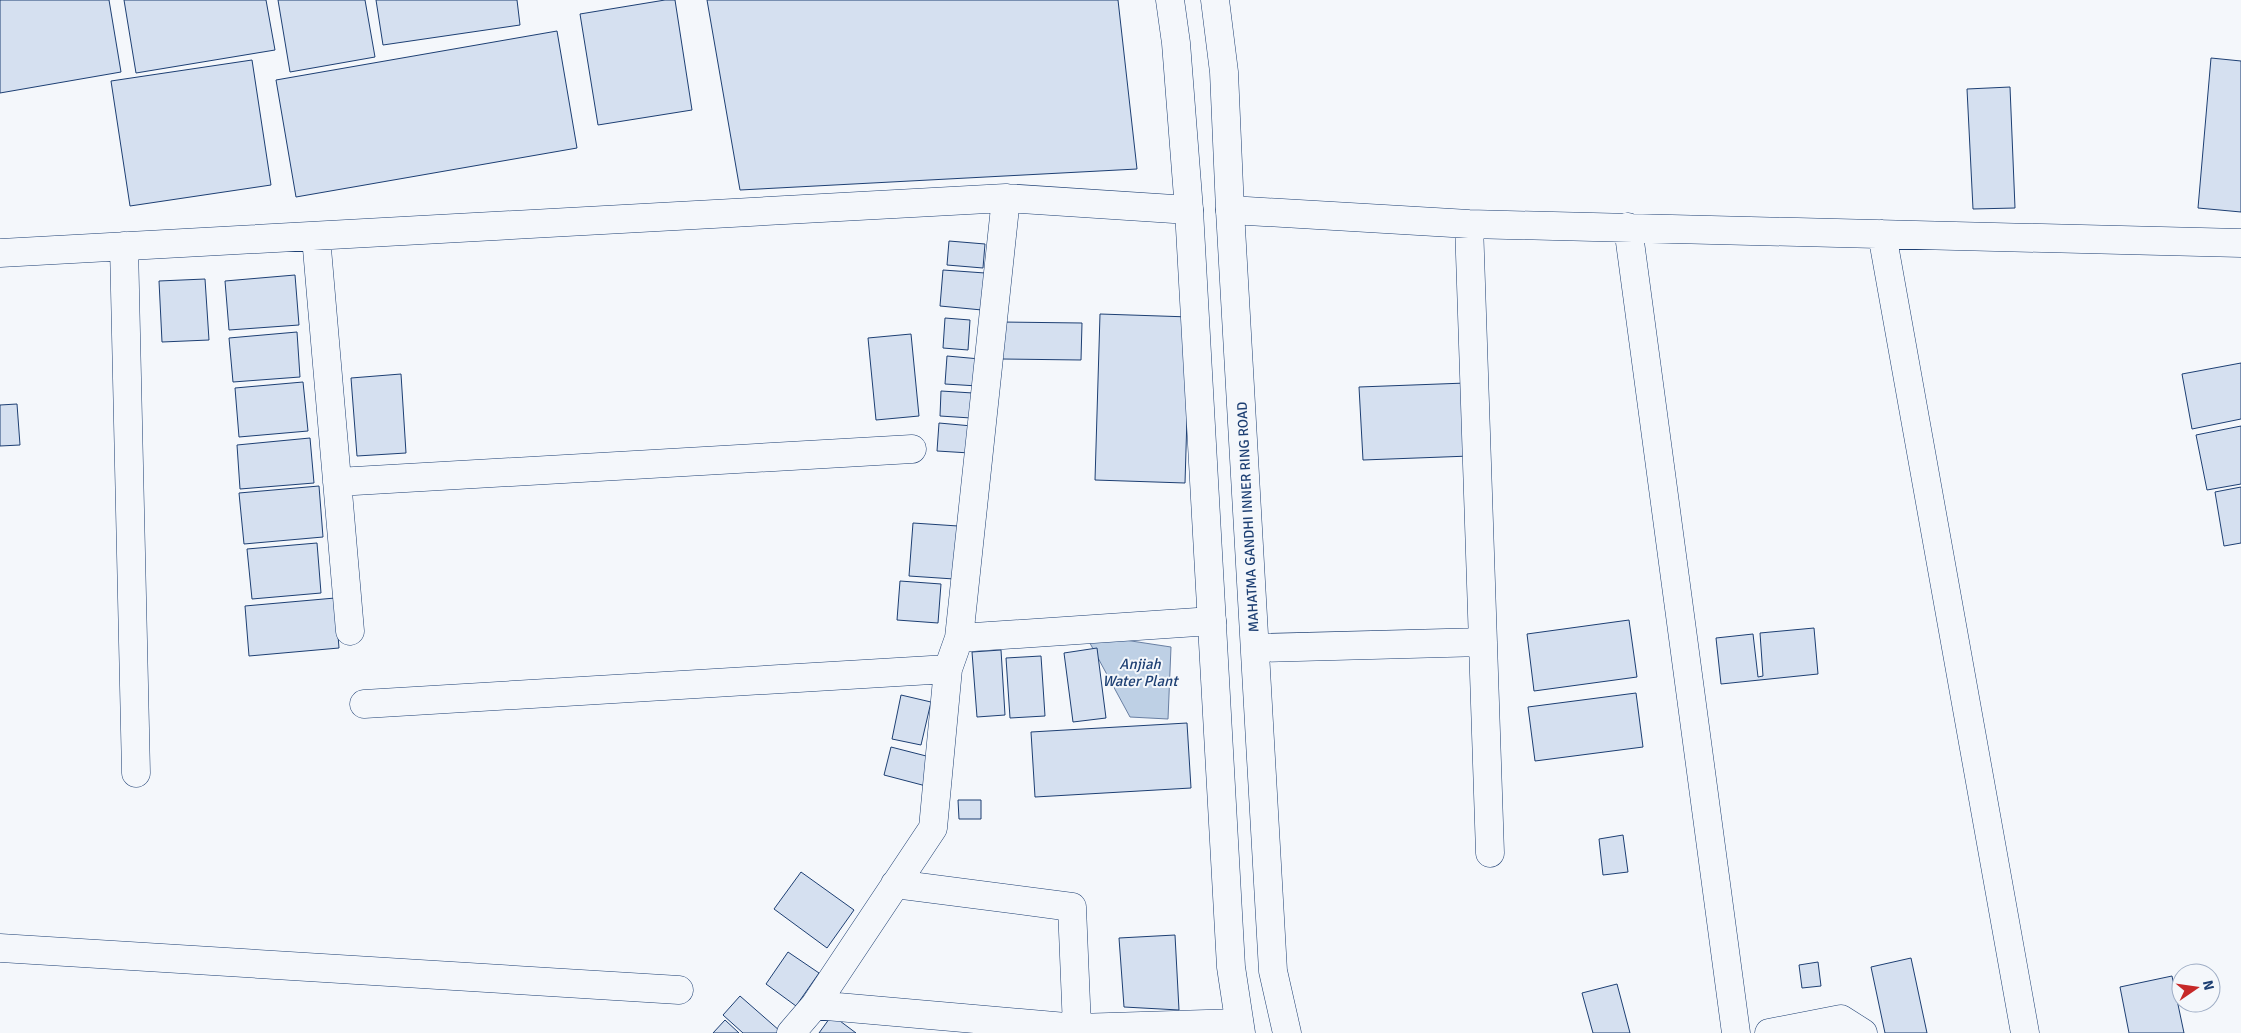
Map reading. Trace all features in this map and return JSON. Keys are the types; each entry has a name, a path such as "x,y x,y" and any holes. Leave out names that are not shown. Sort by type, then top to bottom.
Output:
{"street":[{"path":"815,1005 1077,1028 1240,1028 1231,967 1189,210 1176,43 1170,0"},
{"name":"MAHATMA GANDHI INNER RING ROAD","path":"1215,0 1224,72 1230,210 1273,971 1287,1033"},
{"path":"0,253 1006,198 1189,210"},
{"path":"791,1033 815,1005 932,828 948,669 960,638 1006,198"},
{"path":"1230,210 1469,224 2241,243"},
{"path":"1469,224 1490,853"},
{"path":"1628,227 1736,1033"},
{"path":"1882,234 2025,1033"},
{"path":"316,237 350,631"},
{"path":"124,246 136,773"},
{"path":"337,482 912,449"},
{"path":"960,638 1212,621"},
{"path":"1256,648 1483,642"},
{"path":"364,704 948,669"},
{"path":"895,884 1072,907 1077,1028"},
{"path":"0,948 679,990"},
{"path":"1769,1033 1840,1019 1863,1033"}],"water":[{"name":"Anjiah Water Plant","path":"1085,634 1171,647 1168,719 1130,717"}],"building":[{"path":"0,0 109,0 121,72 0,93"},
{"path":"124,0 266,0 275,50 136,73"},
{"path":"278,0 365,0 375,57 290,72"},
{"path":"376,0 517,0 520,25 383,45"},
{"path":"675,0 692,110 598,125 580,14"},
{"path":"707,0 1118,0 1137,169 740,190"},
{"path":"557,31 577,148 296,197 276,80"},
{"path":"2211,58 2241,61 2241,212 2198,208"},
{"path":"252,60 271,185 130,206 111,81"},
{"path":"2010,87 2015,208 1973,209 1967,89"},
{"path":"949,241 985,244 983,268 947,265"},
{"path":"943,270 985,273 982,310 940,306"},
{"path":"295,275 299,325 229,330 225,281"},
{"path":"205,279 209,340 162,342 159,281"},
{"path":"1100,314 1190,317 1185,483 1095,480"},
{"path":"945,318 970,320 968,350 943,348"},
{"path":"1001,322 1082,323 1081,360 1002,359"},
{"path":"297,332 300,377 233,382 229,338"},
{"path":"911,334 919,416 876,420 868,338"},
{"path":"947,356 980,359 978,386 945,384"},
{"path":"2241,363 2241,419 2192,429 2182,374"},
{"path":"401,374 406,453 357,456 351,378"},
{"path":"303,382 308,431 239,437 235,388"},
{"path":"1466,383 1470,456 1363,460 1359,387"},
{"path":"941,391 973,393 971,418 940,416"},
{"path":"17,404 20,445 0,446 0,405"},
{"path":"939,423 972,426 970,453 937,451"},
{"path":"2241,426 2241,484 2207,490 2196,435"},
{"path":"310,438 314,483 240,489 237,445"},
{"path":"319,486 323,537 244,544 239,493"},
{"path":"2241,487 2241,543 2224,546 2215,492"},
{"path":"913,523 958,526 954,579 909,576"},
{"path":"317,543 321,593 252,599 247,549"},
{"path":"900,581 941,584 938,623 897,620"},
{"path":"335,598 339,648 249,656 245,606"},
{"path":"1629,620 1637,677 1534,691 1527,634"},
{"path":"1814,628 1818,674 1721,684 1716,638 1753,634 1758,677 1763,676 1760,633"},
{"path":"1097,648 1106,718 1073,722 1064,653"},
{"path":"1001,650 1005,715 977,717 972,652"},
{"path":"1041,656 1045,716 1010,718 1006,658"},
{"path":"1636,693 1643,747 1535,761 1528,707"},
{"path":"901,695 931,702 921,745 892,739"},
{"path":"1187,723 1191,788 1035,797 1031,732"},
{"path":"891,747 934,758 926,786 884,775"},
{"path":"958,800 981,800 981,819 959,819"},
{"path":"1623,835 1628,872 1603,875 1599,839"},
{"path":"801,872 854,910 827,948 774,909"},
{"path":"1175,935 1179,1010 1124,1007 1119,938"},
{"path":"788,952 819,973 796,1006 766,984"},
{"path":"1911,958 1927,1033 1885,1033 1871,967"},
{"path":"1818,962 1821,986 1802,988 1799,965"},
{"path":"2171,976 2171,1013 2180,1013 2184,1033 2129,1033 2120,987"},
{"path":"1617,984 1630,1033 1593,1033 1582,993"},
{"path":"740,996 780,1031 778,1033 743,1033 723,1015"},
{"path":"832,1015 856,1033 819,1033"},
{"path":"725,1020 739,1033 713,1033"}]}
